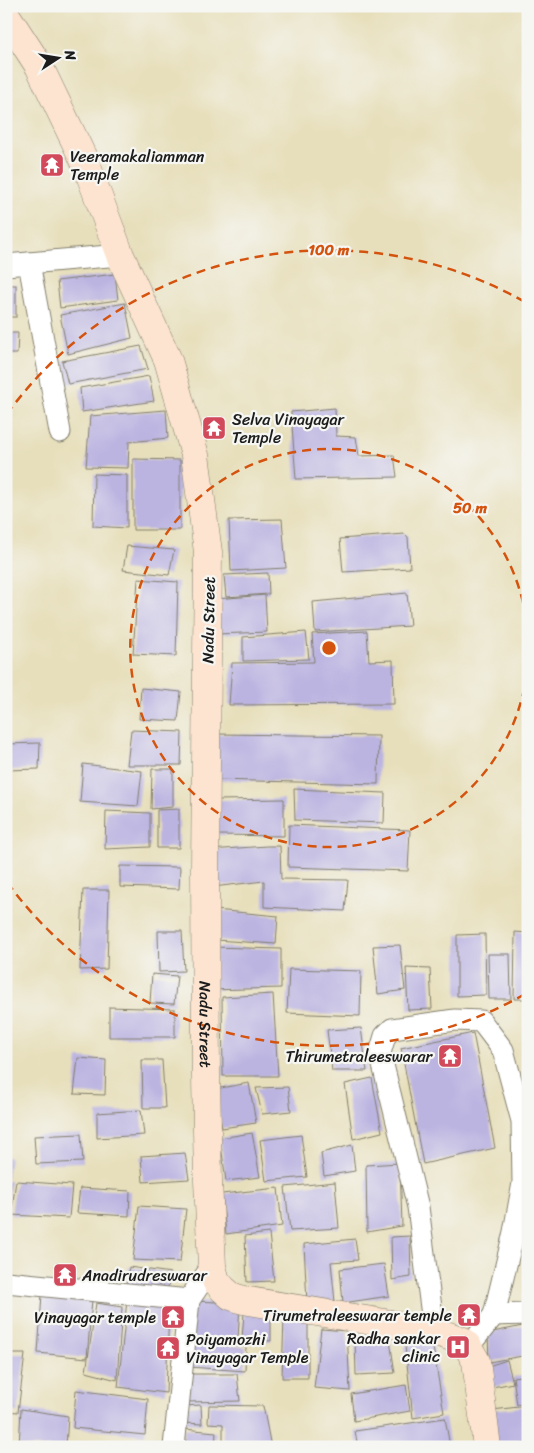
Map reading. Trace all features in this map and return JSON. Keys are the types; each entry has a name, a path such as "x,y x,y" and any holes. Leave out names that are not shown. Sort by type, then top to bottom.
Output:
{"main road":[{"name":"Nadu Street","path":"6,16 39,66 86,164 120,255 168,360 195,454 208,552 205,859 206,1057 208,1181 212,1266"},
{"path":"212,1266 216,1281 223,1289 231,1296 243,1300 434,1331 463,1341 476,1362 487,1447"}],"street":[{"path":"6,265 120,255"},
{"path":"29,263 60,432"},
{"path":"434,1331 418,1207 380,1053 385,1036 392,1029 455,1020 481,1021 503,1050 522,1121 523,1183 514,1232 494,1315 468,1347"},
{"path":"174,1447 189,1300 212,1266"},
{"path":"6,1282 189,1300"},
{"path":"494,1315 528,1314"}],"building":[{"path":"115,274 118,300 60,308 57,281"},
{"path":"6,285 16,285 16,317 6,317"},
{"path":"125,303 132,338 68,354 60,315"},
{"path":"6,333 18,333 17,354 6,354"},
{"path":"141,346 148,369 68,384 62,361"},
{"path":"149,376 154,401 82,412 80,388"},
{"path":"335,408 336,436 356,437 359,456 394,455 397,477 296,479 291,412"},
{"path":"166,410 168,438 129,442 128,468 86,467 90,416"},
{"path":"133,459 180,460 180,530 133,530"},
{"path":"94,474 127,475 127,528 93,526"},
{"path":"282,519 286,568 231,571 229,520"},
{"path":"405,534 408,537 410,568 343,572 340,539"},
{"path":"127,546 174,550 169,575 123,570"},
{"path":"268,573 269,594 226,597 224,575"},
{"path":"138,579 178,582 176,656 133,654"},
{"path":"407,593 410,626 315,632 313,602"},
{"path":"265,595 267,632 217,634 216,599"},
{"path":"367,631 369,661 393,660 394,704 229,705 232,663 314,662 312,634"},
{"path":"306,632 309,659 243,661 243,637"},
{"path":"141,688 181,692 178,721 139,719"},
{"path":"131,730 182,732 181,765 127,765"},
{"path":"217,734 379,736 378,784 215,780"},
{"path":"40,743 39,769 6,770 6,744"},
{"path":"83,764 142,771 138,806 80,802"},
{"path":"152,769 173,769 173,807 151,809"},
{"path":"294,789 385,793 384,823 295,820"},
{"path":"284,799 284,836 218,835 217,800"},
{"path":"179,809 179,848 157,848 157,810"},
{"path":"106,811 150,813 150,847 105,849"},
{"path":"289,825 410,830 408,871 288,867"},
{"path":"280,846 281,879 348,880 345,911 264,907 264,881 213,887 210,850"},
{"path":"120,866 180,867 179,889 120,887"},
{"path":"83,890 109,890 107,969 80,970"},
{"path":"215,910 278,916 276,944 215,940"},
{"path":"158,931 182,931 184,971 159,972"},
{"path":"515,932 528,933 528,999 514,999"},
{"path":"485,934 486,995 457,996 457,935"},
{"path":"400,945 405,990 378,994 373,946"},
{"path":"211,947 281,949 281,988 210,990"},
{"path":"488,954 510,954 511,999 489,999"},
{"path":"406,968 430,969 432,1009 408,1010"},
{"path":"289,969 361,971 360,1016 287,1013"},
{"path":"152,974 177,976 174,1004 150,1003"},
{"path":"273,994 278,1076 223,1076 222,997"},
{"path":"109,1007 175,1009 175,1037 109,1037"},
{"path":"361,1028 367,1071 332,1071 327,1030"},
{"path":"473,1033 495,1148 423,1164 401,1048"},
{"path":"78,1058 106,1060 105,1095 74,1094"},
{"path":"142,1060 162,1060 165,1108 143,1108"},
{"path":"372,1078 382,1132 353,1139 345,1084"},
{"path":"249,1083 256,1123 222,1128 215,1089"},
{"path":"288,1087 291,1111 262,1114 256,1088"},
{"path":"141,1110 144,1135 97,1138 97,1113"},
{"path":"252,1133 260,1177 226,1181 220,1138"},
{"path":"81,1134 83,1162 36,1164 34,1136"},
{"path":"301,1135 307,1177 266,1181 260,1140"},
{"path":"352,1145 355,1171 324,1176 321,1153"},
{"path":"185,1153 189,1179 143,1182 141,1156"},
{"path":"6,1157 10,1157 7,1178 6,1177"},
{"path":"400,1163 402,1226 367,1232 366,1165"},
{"path":"6,1181 10,1181 8,1215 6,1215"},
{"path":"16,1181 72,1185 69,1218 11,1215"},
{"path":"335,1182 339,1228 290,1231 285,1187"},
{"path":"80,1188 130,1191 129,1216 77,1213"},
{"path":"278,1188 282,1226 226,1234 222,1194"},
{"path":"139,1206 186,1209 180,1262 133,1260"},
{"path":"269,1233 274,1281 247,1282 245,1236"},
{"path":"410,1236 411,1277 392,1280 391,1237"},
{"path":"355,1239 358,1260 331,1262 335,1302 307,1303 304,1244"},
{"path":"384,1264 389,1296 343,1303 340,1269"},
{"path":"129,1267 171,1273 167,1292 126,1288"},
{"path":"42,1294 92,1300 87,1358 38,1353"},
{"path":"127,1300 169,1306 166,1393 118,1387"},
{"path":"193,1301 240,1303 238,1339 191,1339"},
{"path":"96,1303 122,1307 117,1380 86,1372"},
{"path":"244,1313 271,1314 271,1341 242,1339"},
{"path":"284,1317 308,1318 308,1378 282,1378"},
{"path":"528,1325 528,1355 489,1362 488,1333"},
{"path":"321,1329 347,1331 350,1391 314,1388"},
{"path":"389,1334 395,1373 356,1375 355,1338"},
{"path":"432,1341 444,1413 413,1418 405,1346"},
{"path":"190,1342 246,1347 245,1371 189,1367"},
{"path":"6,1354 25,1354 18,1412 6,1411"},
{"path":"507,1360 513,1383 482,1389 479,1369"},
{"path":"189,1374 237,1374 240,1401 185,1402"},
{"path":"528,1375 528,1403 517,1405 513,1377"},
{"path":"406,1385 410,1411 354,1421 351,1394"},
{"path":"76,1390 148,1399 145,1435 73,1428"},
{"path":"201,1405 202,1424 184,1423 184,1406"},
{"path":"209,1405 263,1406 271,1447 223,1447 223,1424 208,1423"},
{"path":"528,1406 528,1443 504,1447 487,1447 483,1411"},
{"path":"21,1409 68,1416 66,1447 19,1447"},
{"path":"445,1418 450,1447 358,1447 355,1431"},
{"path":"184,1429 216,1432 215,1447 182,1447"},
{"path":"104,1443 125,1445 125,1447 104,1447"}],"place":[{"name":"Veeramakaliamman Temple","path":"52,165"},
{"name":"Selva Vinayagar Temple","path":"214,428"},
{"name":"Thirumetraleeswarar","path":"450,1056"},
{"name":"Anadirudreswarar","path":"65,1275"},
{"name":"Tirumetraleeswarar temple","path":"469,1315"},
{"name":"Vinayagar temple","path":"173,1317"},
{"name":"Radha sankar clinic","path":"458,1347"},
{"name":"Poiyamozhi Vinayagar Temple","path":"168,1348"}]}
